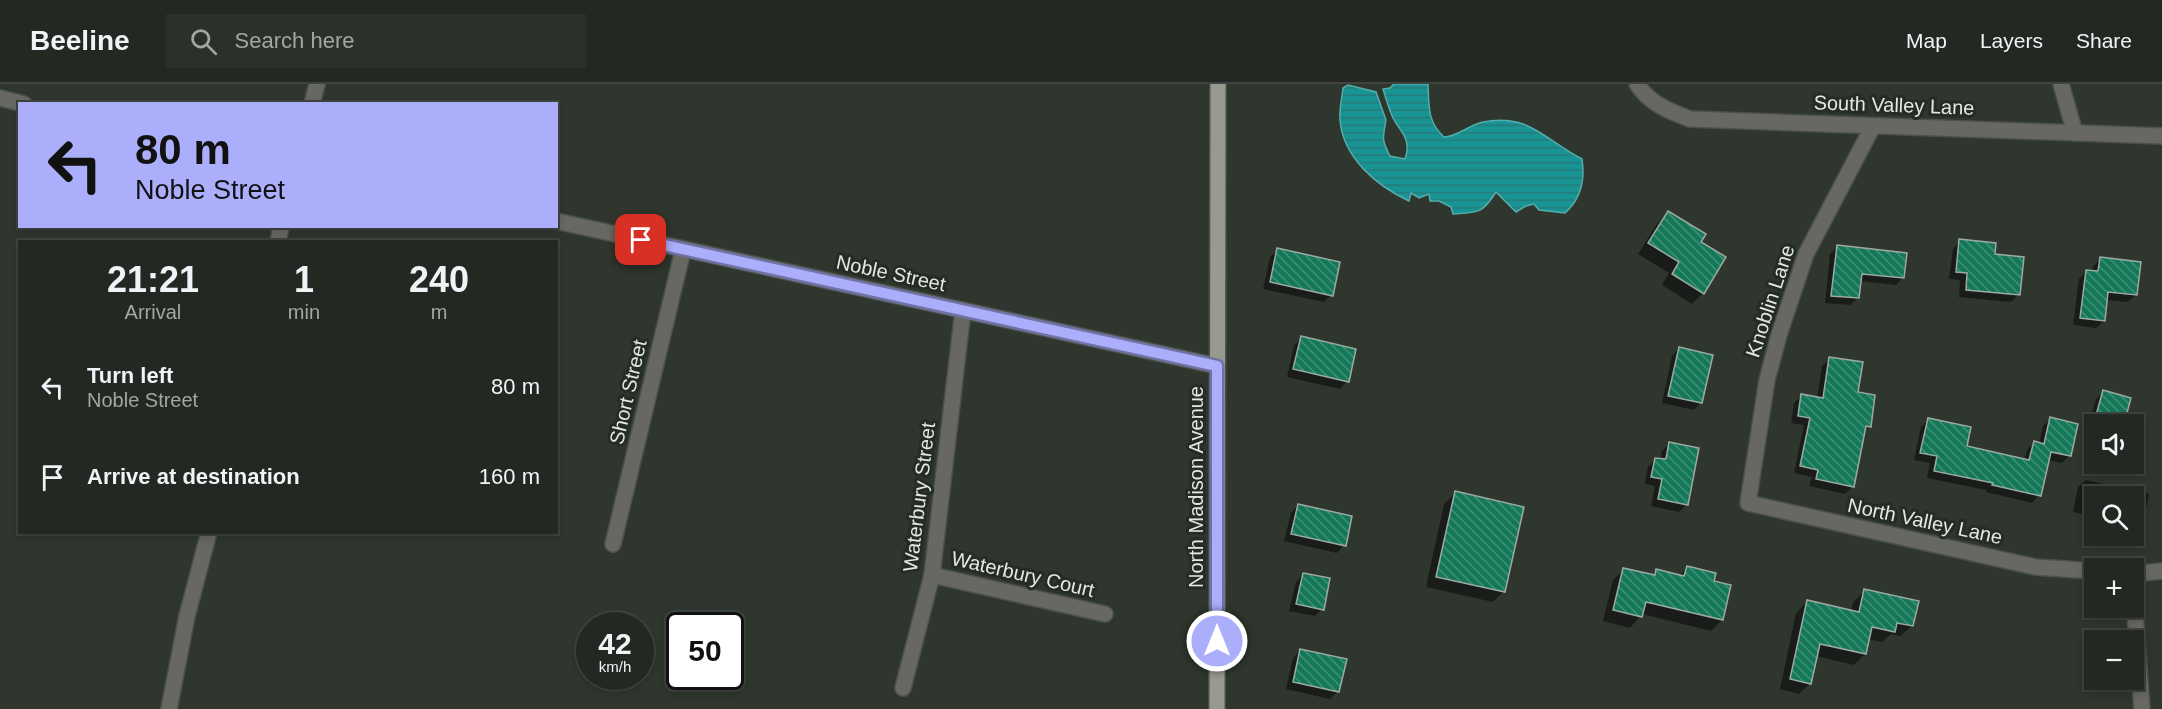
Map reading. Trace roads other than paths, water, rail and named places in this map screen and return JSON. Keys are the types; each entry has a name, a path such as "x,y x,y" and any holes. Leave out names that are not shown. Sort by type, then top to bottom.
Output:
{"main road":[{"name":"North Madison Avenue","path":"1217,709 1218,84"}],"street":[{"path":"312,102 317,84"},
{"name":"South Valley Lane","path":"1637,84 1648,98 1667,111 1690,119 2162,136"},
{"path":"2061,84 2075,133"},
{"path":"0,98 18,102"},
{"name":"Knoblin Lane","path":"1748,503 1767,380 1783,324 1806,255 1873,126"},
{"name":"Noble Street","path":"558,221 1217,366"},
{"name":"Short Street","path":"613,544 683,250"},
{"name":"Waterbury Street","path":"903,688 932,575 963,310"},
{"name":"North Valley Lane","path":"1748,503 2035,567 2084,570"},
{"path":"169,709 187,616 208,534"},
{"path":"2144,573 2162,571"},
{"name":"Waterbury Court","path":"932,575 1105,614"},
{"path":"2135,618 2142,709"}],"water":[{"path":"1394,84 1428,84 1432,119 1444,137 1483,122 1513,121 1536,130 1582,159 1581,188 1575,201 1565,213 1539,210 1534,204 1516,212 1496,192 1483,208 1468,213 1453,214 1451,207 1439,201 1430,201 1429,194 1419,198 1411,193 1409,201 1397,195 1374,179 1355,158 1348,147 1340,120 1343,88 1348,85 1376,92 1386,120 1384,142 1387,150 1390,156 1405,159 1406,141 1393,118 1383,89 1390,88"}]}
